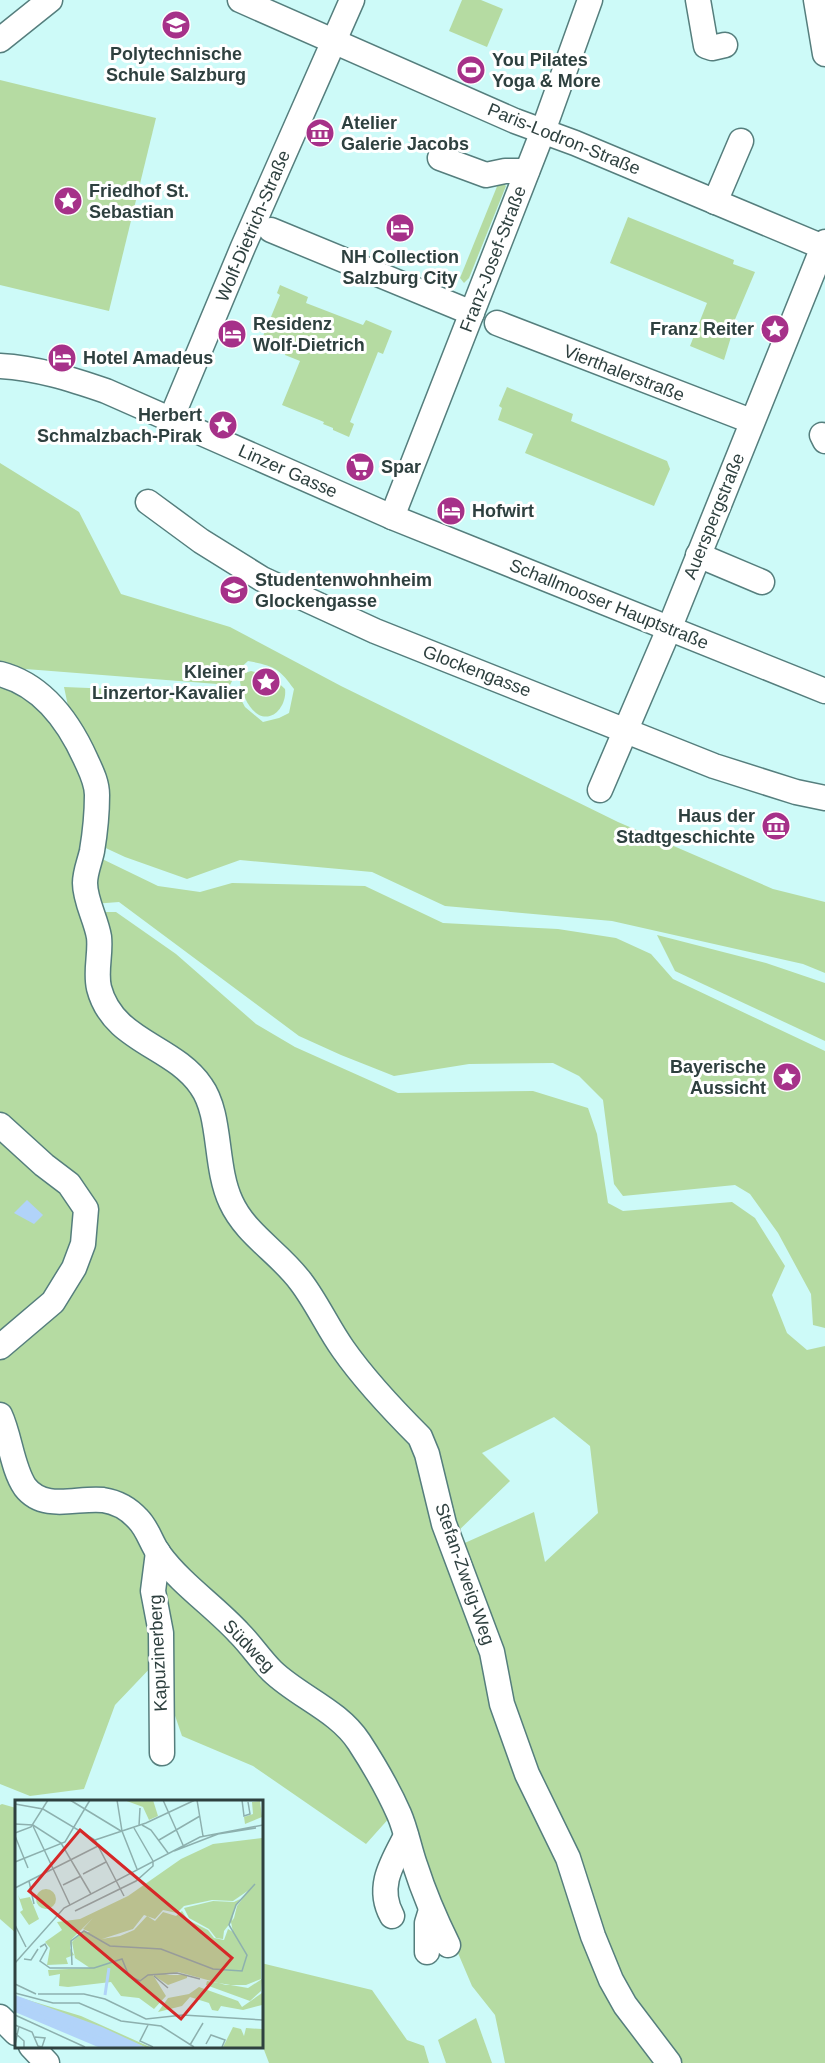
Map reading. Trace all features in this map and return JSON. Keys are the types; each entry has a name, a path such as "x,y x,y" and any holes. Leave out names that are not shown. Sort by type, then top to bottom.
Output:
{"street":[{"path":"0,40 50,0"},
{"name":"Paris-Lodron-Straße","path":"240,0 515,121 824,244"},
{"name":"Wolf-Dietrich-Straße","path":"177,427 243,246 352,0"},
{"name":"Franz-Josef-Straße","path":"392,517 543,131 590,0"},
{"path":"698,0 706,46 712,48 725,45"},
{"path":"816,0 825,54"},
{"path":"715,202 741,141"},
{"path":"440,158 486,175 505,171 527,171"},
{"path":"271,230 472,313"},
{"name":"Auerspergstraße","path":"600,790 669,629 824,244"},
{"name":"Vierthalerstraße","path":"497,323 751,421"},
{"name":"Linzer Gasse","path":"0,366 70,378 105,391 177,427 392,517"},
{"name":"Glockengasse","path":"148,502 201,541 262,579 375,631 714,766 796,792 825,798"},
{"name":"Schallmooser Hauptstraße","path":"392,517 825,691"},
{"path":"698,555 762,582"},
{"name":"Stefan-Zweig-Weg","path":"0,675 30,688 53,706 68,724 95,780 97,794 92,849 85,882 86,894 99,939 96,973 106,1007 135,1038 179,1063 202,1087 211,1104 222,1182 237,1214 244,1225 282,1258 302,1283 343,1349 420,1437 427,1454 444,1524 492,1652 502,1704 527,1774 568,1858 592,1936 611,1980 625,2005 669,2063"},
{"path":"0,1125 44,1165 69,1184 86,1209 83,1244 74,1268 53,1302 0,1347"},
{"name":"Südweg","path":"0,1414 7,1430 16,1466 26,1488 37,1496 57,1502 101,1500 128,1510 149,1533 158,1552 194,1593 239,1633 272,1670 289,1685 332,1713 358,1740 386,1787 399,1815 431,1910 427,1923 437,1948"},
{"name":"Kapuzinerberg","path":"158,1552 153,1590 161,1633 162,1753"},
{"path":"392,1916 386,1904 385,1886 390,1868 406,1836"},
{"path":"0,2017 15,2032"},
{"path":"33,2048 47,2063"}],"green space":[{"path":"462,0 481,0 503,9 487,47 449,31"},
{"name":"Friedhof St. Sebastian","path":"0,80 156,118 109,311 0,285"},
{"path":"502,182 506,186 469,278 464,283 460,278 498,184"},
{"path":"628,217 734,260 733,264 755,272 728,336 731,337 724,360 690,346 707,303 610,263"},
{"path":"280,285 308,297 306,303 363,325 366,320 392,331 383,354 378,352 350,422 354,424 349,437 323,424 324,422 282,405 300,361 285,355 286,351 261,341 280,295 277,293"},
{"path":"507,387 573,414 571,421 667,461 670,469 654,506 525,453 533,434 498,420 502,408 499,406"},
{"path":"0,463 79,512 121,594 230,627 341,686 618,822 773,889 825,902 825,973 803,964 612,921 445,906 372,872 240,860 187,879 125,857 97,844 64,687 238,694 245,707 263,722 289,713 294,689 275,669 248,661 237,671 230,685 0,667"},
{"name":"Kleiner Linzertor-Kavalier","path":"251,671 271,676 285,689 282,705 275,714 259,715 249,705 240,682 245,673"},
{"path":"0,683 26,690 61,723 92,794 93,986 186,1075 206,1108 221,1191 420,1451 511,1752 663,2063 505,2063 495,2015 472,1986 375,1758 281,1667 193,1587 145,1519 35,1490 0,1405 0,1359 59,1309 91,1209 0,1118"},
{"path":"96,856 158,886 200,892 232,883 365,886 443,923 558,929 616,938 651,954 673,979 825,1051 825,1328 813,1325 811,1294 778,1233 750,1194 735,1185 623,1196 614,1184 603,1100 579,1076 553,1063 469,1064 394,1076 299,1036 119,902 93,904"},
{"path":"97,912 116,912 176,954 256,1024 295,1047 398,1093 533,1091 588,1108 597,1134 608,1203 623,1211 732,1202 755,1218 785,1266 772,1295 787,1333 807,1350 825,1346 825,2063 678,2063 628,2004 586,1901 591,1888 568,1848 549,1807 515,1721 458,1546 534,1512 545,1562 598,1513 590,1446 554,1417 482,1453 510,1481 454,1535 450,1497 428,1443 239,1203 218,1119 120,1008 105,987"},
{"path":"657,935 766,963 825,983 825,1041 675,971"},
{"path":"0,1131 81,1206 71,1267 0,1344"},
{"path":"0,1425 22,1489 110,1506 147,1535 155,1663 115,1705 84,1789 30,1796 0,1784"},
{"path":"166,1569 286,1689 346,1743 391,1816 366,1844 253,1766 182,1736 171,1704 163,1610"},
{"path":"0,1805 15,1808 15,1932 0,1919"},
{"path":"262,1963 372,1990 407,2040 424,2046 429,2063 269,2063 262,2045"},
{"path":"476,2018 492,2063 446,2063 438,2040"}],"water":[{"path":"27,1200 43,1215 34,1224 14,1213"}],"place":[{"name":"Polytechnische Schule Salzburg","path":"176,25"},
{"name":"You Pilates Yoga & More","path":"471,70"},
{"name":"Atelier Galerie Jacobs","path":"320,133"},
{"name":"Friedhof St. Sebastian","path":"68,201"},
{"name":"NH Collection Salzburg City","path":"400,228"},
{"name":"Franz Reiter","path":"775,329"},
{"name":"Residenz Wolf-Dietrich","path":"232,334"},
{"name":"Hotel Amadeus","path":"62,358"},
{"name":"Herbert Schmalzbach-Pirak","path":"223,425"},
{"name":"Spar","path":"360,467"},
{"name":"Hofwirt","path":"451,511"},
{"name":"Studentenwohnheim Glockengasse","path":"234,590"},
{"name":"Kleiner Linzertor-Kavalier","path":"266,682"},
{"name":"Haus der Stadtgeschichte","path":"776,826"},
{"name":"Bayerische Aussicht","path":"787,1077"}]}
